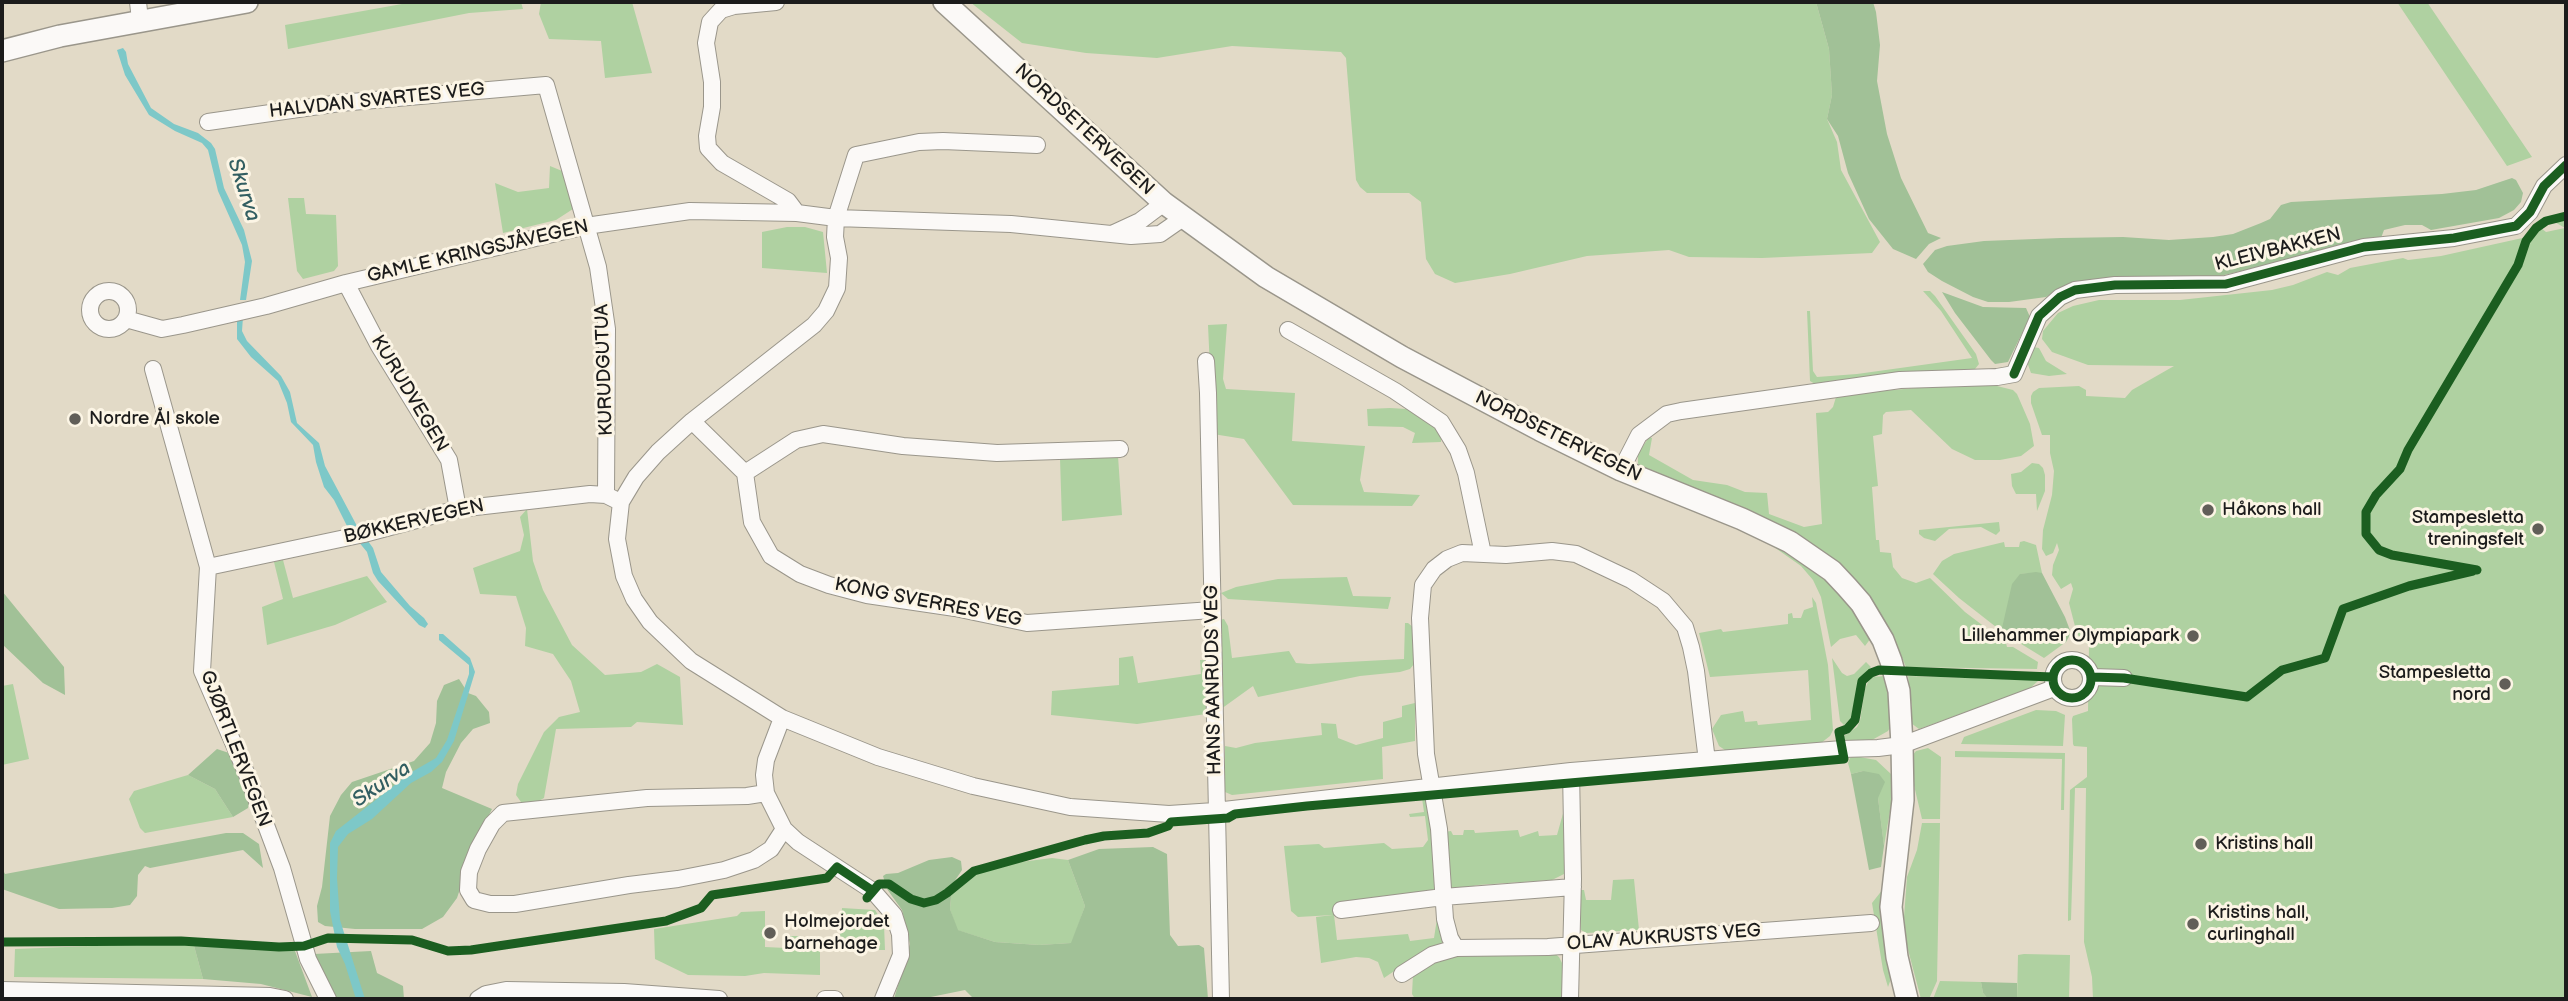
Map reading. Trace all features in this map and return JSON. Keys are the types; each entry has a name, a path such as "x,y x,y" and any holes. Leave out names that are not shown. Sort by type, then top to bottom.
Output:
{"main road":[{"path":"2,51 139,11 247,2"},
{"name":"NORDSETERVEGEN","path":"944,2 1164,203 1266,277 1483,401 1621,470 1742,519 1790,542 1812,555 1847,587 1868,613 1883,640 1896,677 1900,707 1903,800 1892,907 1897,957 1907,999"}],"street":[{"path":"776,2 734,6 721,10 710,22 706,43 712,82 708,148 722,163 788,201 797,213"},
{"name":"HALVDAN SVARTES VEG","path":"208,122 340,103 546,85"},
{"name":"KURUDGUTUA","path":"546,85 598,267 607,329 617,539 624,576 634,599 650,622 691,661 782,718 878,757 963,783 1058,805 1169,814 1571,771 1902,745 2054,688"},
{"path":"614,499 629,486 646,463 692,421 814,325 826,311 837,288 839,258 835,237 836,218 856,155 931,142 1037,145"},
{"name":"KLEIVBAKKEN","path":"1621,470 1639,435 1667,414 1900,380 1997,377 2014,374 2039,316 2047,306 2075,290 2115,285 2226,284 2364,247 2454,238 2516,226 2530,212 2544,186 2566,165"},
{"path":"1114,233 1140,221 1164,203"},
{"name":"GAMLE KRINGSJÅVEGEN","path":"126,319 162,329 266,306 346,283 586,226 690,211 797,213 836,218 1011,225 1131,236 1160,234 1183,218"},
{"name":"KURUDVEGEN","path":"346,283 379,346 449,460 458,509"},
{"path":"1288,330 1395,391 1441,422 1458,450 1466,473 1483,554"},
{"name":"HANS AANRUDS VEG","path":"1206,361 1221,999"},
{"name":"GJØRTLERVEGEN","path":"153,369 208,567 202,671 248,778 282,868 308,959 328,999"},
{"path":"692,421 746,473 796,440 823,434 903,446 997,453 1120,449"},
{"name":"KONG SVERRES VEG","path":"746,473 752,522 771,556 800,574 829,585 867,595 955,608 1027,623 1212,610"},
{"name":"BØKKERVEGEN","path":"208,567 359,535 458,509 560,496 614,499"},
{"path":"1456,948 1450,938 1443,897 1439,829 1426,754 1420,618 1423,585 1434,569 1447,559 1462,553 1506,555 1552,551 1576,554 1631,580 1663,601 1685,627 1691,647 1707,761"},
{"path":"2063,661 2081,661 2092,677 2090,687 2081,696 2070,698 2061,695 2054,688 2054,668 2063,661"},
{"path":"2092,677 2124,678"},
{"path":"782,718 766,760 766,793 784,829 798,842 867,886 894,915 900,934 901,955 883,999"},
{"path":"1570,999 1573,887 1571,771"},
{"path":"766,793 747,796 638,799 503,813 492,824 478,849 470,872 468,890 474,900 490,904 515,904 678,879 724,870 754,860 771,849 784,829"},
{"path":"1341,910 1443,897 1573,887"},
{"name":"OLAV AUKRUSTS VEG","path":"1402,974 1432,955 1456,948 1548,947 1871,923"},
{"path":"2,990 261,996 285,999"},
{"path":"478,999 486,994 506,990 624,992 719,999"},
{"path":"825,999 835,999"}],"green space":[{"path":"413,2 521,2 523,9 469,13 288,49 285,25"},
{"path":"541,2 632,2 652,73 605,78 601,41 549,39 539,14"},
{"path":"970,2 1816,2 1829,49 1832,95 1827,119 1837,142 1841,170 1880,242 1872,253 1762,258 1689,257 1669,250 1587,256 1510,274 1455,283 1435,274 1426,259 1421,202 1409,193 1367,193 1356,180 1346,58 1341,52 1232,46 1157,58 1086,53 1022,43"},
{"path":"1816,2 1873,2 1880,45 1877,81 1887,134 1901,178 1928,233 1941,238 1929,244 1916,259 1893,249 1869,219 1848,173 1838,136 1827,119 1832,95 1829,49"},
{"path":"2397,2 2427,2 2532,157 2507,166"},
{"path":"550,166 567,173 576,207 556,220 503,233 495,183 518,192 549,188"},
{"path":"2512,178 2523,193 2521,202 2514,210 2499,218 2431,230 2422,225 2405,225 2384,230 2381,238 2220,276 2082,283 2060,288 2046,297 1988,302 1942,281 1928,272 1923,264 1935,250 1984,241 2123,237 2169,240 2213,237 2233,234 2270,219 2281,205 2291,202 2442,194 2476,190"},
{"path":"288,198 304,198 306,214 336,215 338,266 334,271 303,279 297,271"},
{"path":"2566,218 2566,999 2093,999 2092,977 2084,942 2086,788 2075,788 2071,920 2068,921 2070,790 2087,777 2087,747 2074,746 2072,719 2073,716 2088,711 2089,646 2077,634 2069,603 2073,589 2071,583 2061,589 2052,575 2059,550 2057,543 2053,553 2046,556 2042,549 2054,471 2050,435 2042,435 2031,396 2039,388 2079,386 2086,390 2086,396 2125,398 2132,390 2174,366 2088,365 2052,352 2042,339 2043,331 2058,313 2073,306 2099,300 2180,300 2272,290 2327,272 2338,275 2350,268 2403,258 2408,260 2441,256 2536,235 2541,228 2546,232 2565,228 2553,221"},
{"path":"805,227 823,232 827,273 762,268 762,232"},
{"path":"1923,291 1930,291 1935,296 1976,354 1979,364 1975,369 1815,384 1810,381 1807,311 1810,311 1813,371 1817,377 1972,358 1941,311"},
{"path":"1942,292 1983,307 2026,308 2030,317 2008,362 1995,364 1991,360"},
{"path":"1227,324 1223,379 1226,389 1295,393 1292,441 1365,446 1360,480 1364,492 1420,495 1412,506 1293,505 1244,439 1213,434 1208,325"},
{"path":"2033,347 2039,348 2046,361 2067,374 2049,376 2031,373 2027,362"},
{"path":"1939,386 1997,386 2013,390 2030,424 2034,446 2021,456 2000,460 1975,460 1952,449 1911,410 1886,412 1883,415 1882,434 1873,436 1878,486 1872,487 1876,540 1879,540 1880,552 1891,553 1893,567 1902,578 1916,583 1930,578 1965,612 1994,634 1994,638 2038,662 2037,669 1906,667 1895,641 1859,588 1640,468 1638,463 1638,454 1649,437 1652,438 1649,455 1693,480 1727,485 1745,492 1767,493 1769,514 1804,527 1822,524 1816,413 1828,412 1836,397"},
{"path":"1367,409 1407,409 1423,415 1441,434 1441,442 1412,443 1415,433 1403,427 1368,426"},
{"path":"1118,456 1122,515 1062,521 1060,458"},
{"path":"2032,463 2039,464 2045,475 2045,491 2037,511 2036,494 2016,494 2012,486 2011,474 2021,472"},
{"path":"527,509 533,561 543,590 572,645 605,675 641,672 657,664 680,677 683,725 637,722 631,727 556,729 544,798 535,803 521,802 516,795 518,784 544,732 559,717 580,712 571,681 553,654 525,646 526,628 516,596 480,594 473,568 520,551 524,535 520,517"},
{"path":"1999,522 2000,531 1996,535 1981,527 1949,529 1935,541 1919,534 1919,530"},
{"path":"2004,542 2005,547 2019,547 2020,542 2036,545 2042,573 2020,574 2027,642 2038,642 2054,630 2066,642 2044,658 2005,634 1933,574 1942,561 1954,554"},
{"path":"1776,544 1827,578 1855,609 1871,638 1865,646 1856,635 1840,639 1831,647 1821,597 1813,580 1801,566 1774,547"},
{"path":"283,560 293,598 367,576 387,602 335,625 267,645 262,607 283,599 274,562"},
{"path":"2042,573 2065,617 2071,633 2066,642 2054,630 2038,642 2027,642 2005,634 2002,628 2012,584 2020,574"},
{"path":"1347,577 1353,596 1391,597 1388,609 1228,599 1221,593 1236,587 1278,579"},
{"path":"2,591 64,667 65,695 43,683 2,644"},
{"path":"1812,597 1816,603 1828,665 1833,730 1830,736 1821,743 1728,752 1719,746 1712,729 1721,715 1743,711 1745,722 1757,721 1758,725 1811,720 1808,670 1710,677 1699,633 1788,624 1788,614 1792,613 1793,618 1801,618 1804,610 1813,607"},
{"path":"1224,619 1228,626 1232,658 1289,651 1296,663 1309,664 1404,659 1405,623 1408,623 1414,628 1414,664 1410,669 1400,672 1360,676 1258,697 1253,686 1221,709 1219,620"},
{"path":"1133,656 1138,683 1201,674 1200,660 1205,660 1206,714 1137,724 1051,715 1052,691 1119,685 1119,658"},
{"path":"1832,658 1847,676 1854,674 1866,662 1871,667 1859,679 1851,718 1844,725 1840,721"},
{"path":"1885,676 1892,724 1888,731 1872,740 1845,741 1844,736 1857,727 1860,721 1868,682 1872,677"},
{"path":"1908,676 2038,681 2029,689 1919,729 1911,723"},
{"path":"459,679 468,693 476,696 489,712 490,723 473,729 461,743 446,772 442,788 492,809 476,841 457,898 443,917 422,929 325,926 318,922 317,906 322,887 330,816 341,795 352,782 414,761 430,743 436,723 437,701 444,685"},
{"path":"13,684 29,759 2,765 2,686"},
{"path":"1415,703 1415,741 1382,747 1383,779 1232,795 1225,792 1225,746 1236,748 1255,743 1322,735 1321,723 1336,724 1338,738 1356,745 1383,738 1383,722 1402,717 1402,706"},
{"path":"2036,710 2056,711 2065,715 2063,746 1961,744 1964,737"},
{"path":"1928,748 1941,757 1940,819 1922,819 1912,777 1912,756 1916,751"},
{"path":"217,749 229,753 250,797 248,808 233,817 215,789 188,775"},
{"path":"1955,751 2065,753 2064,810 2061,810 2062,759 1955,757"},
{"path":"1854,756 1876,760 1891,774 1893,794 1884,846 1878,798 1863,771 1851,774 1848,763"},
{"path":"1863,771 1879,774 1885,782 1878,798 1884,846 1881,867 1869,870 1851,774"},
{"path":"188,775 215,789 233,817 145,833 140,828 129,799 134,791"},
{"path":"1422,798 1428,800 1437,887 1434,892 1426,895 1336,903 1334,915 1337,940 1408,934 1410,941 1434,938 1439,906 1445,942 1441,948 1406,963 1384,978 1378,962 1369,958 1356,957 1321,963 1316,917 1333,915 1298,917 1291,911 1284,846 1319,844 1324,848 1384,843 1392,849 1423,847 1428,840 1425,816 1410,817 1409,814 1424,812"},
{"path":"1564,810 1566,873 1552,880 1477,885 1459,890 1450,887 1444,832 1463,835 1464,830 1474,830 1475,833 1518,830 1520,837 1538,831 1539,836 1557,835"},
{"path":"1922,823 1940,823 1937,981 1929,999 1921,999 1906,942 1904,917 1907,877 1917,850"},
{"path":"226,833 243,833 259,844 263,868 243,850 150,868 145,866 138,875 137,896 130,905 112,908 59,909 2,889 2,868 5,874"},
{"path":"1153,847 1167,854 1170,935 1178,946 1199,945 1204,948 1208,999 974,999 965,990 921,999 894,999 910,944 902,910 887,889 883,876 886,874 898,873 929,860 952,857 961,861 962,870 952,885 950,909 958,930 995,942 1039,945 1071,943 1085,906 1068,860 1099,849"},
{"path":"1052,858 1068,860 1085,906 1072,943 1039,945 995,942 957,930 950,909 952,885 967,873 1005,864"},
{"path":"1634,879 1639,930 1586,933 1581,930 1580,890 1584,890 1586,900 1611,900 1613,880"},
{"path":"1883,889 1892,976 1888,987 1872,903"},
{"path":"842,908 875,910 884,925 885,950 839,950"},
{"path":"765,911 765,947 786,948 786,936 802,936 803,945 820,946 820,975 688,975 655,959 654,929 737,916 741,912"},
{"path":"193,942 203,979 14,977 15,949"},
{"path":"193,942 295,951 312,997 261,984 203,979"},
{"path":"371,951 377,973 403,986 404,999 335,999 314,954"},
{"path":"1553,952 1563,965 1564,999 1415,999 1412,994 1413,975 1444,955"},
{"path":"2018,955 2070,955 2069,999 2017,999"},
{"path":"1940,981 1981,982 1983,993 1988,999 1933,999"},
{"path":"1981,982 2017,983 2017,999 1988,999 1983,993"}],"water":[{"path":"123,48 128,64 151,108 174,124 198,133 215,149 224,188 244,230 252,261 246,300 240,300 245,262 242,245 218,191 208,150 202,143 149,115 125,75 117,50"},
{"path":"243,317 242,331 247,341 281,376 290,392 297,423 319,443 325,466 357,526 373,548 381,572 424,618 428,624 425,628 419,625 373,573 367,552 349,530 334,500 324,487 313,445 291,422 278,381 251,357 237,339 237,319"},
{"path":"439,634 443,634 470,658 475,672 454,741 442,762 431,772 411,783 372,819 348,834 338,847 340,920 365,999 356,999 337,947 330,911 330,843 336,831 410,773 436,758 447,740 469,674 469,665 439,640"}],"cycle path":[{"path":"2014,374 2039,316 2060,297 2075,290 2115,285 2226,284 2364,247 2454,238 2516,226 2530,212 2544,186 2566,165"},
{"path":"2477,570 2392,555 2379,550 2366,534 2366,512 2376,495 2400,469 2408,450 2518,265 2526,241 2536,228 2546,221 2566,216"},
{"path":"2092,677 2124,678 2247,697 2282,670 2325,658 2343,609 2409,586 2473,571"},
{"path":"2072,660 2086,665 2091,679 2086,693 2072,698 2058,693 2053,679 2058,665 2072,660"},
{"path":"867,898 879,884 889,884 911,899 924,903 947,893 974,871 1085,840 1148,833 1168,826 1171,822 1228,818 1235,814 1307,806 1844,759 1839,732 1847,729 1855,720 1862,681 1871,673 1879,670 2052,677"},
{"path":"2,942 181,941 279,947 304,946 328,938 412,940 448,951 471,950 666,921 701,908 712,895 827,878 837,867 873,891"}],"place":[{"name":"Nordre Ål skole","path":"75,419"},
{"name":"Håkons hall","path":"2208,510"},
{"name":"Stampesletta treningsfelt","path":"2538,529"},
{"name":"Lillehammer Olympiapark","path":"2193,636"},
{"name":"Stampesletta nord","path":"2505,684"},
{"name":"Kristins hall","path":"2201,844"},
{"name":"Kristins hall, curlinghall","path":"2193,924"},
{"name":"Holmejordet barnehage","path":"770,933"}],"water label":[{"name":"Skurva","path":"243,190"},
{"name":"Skurva","path":"382,785"}]}
